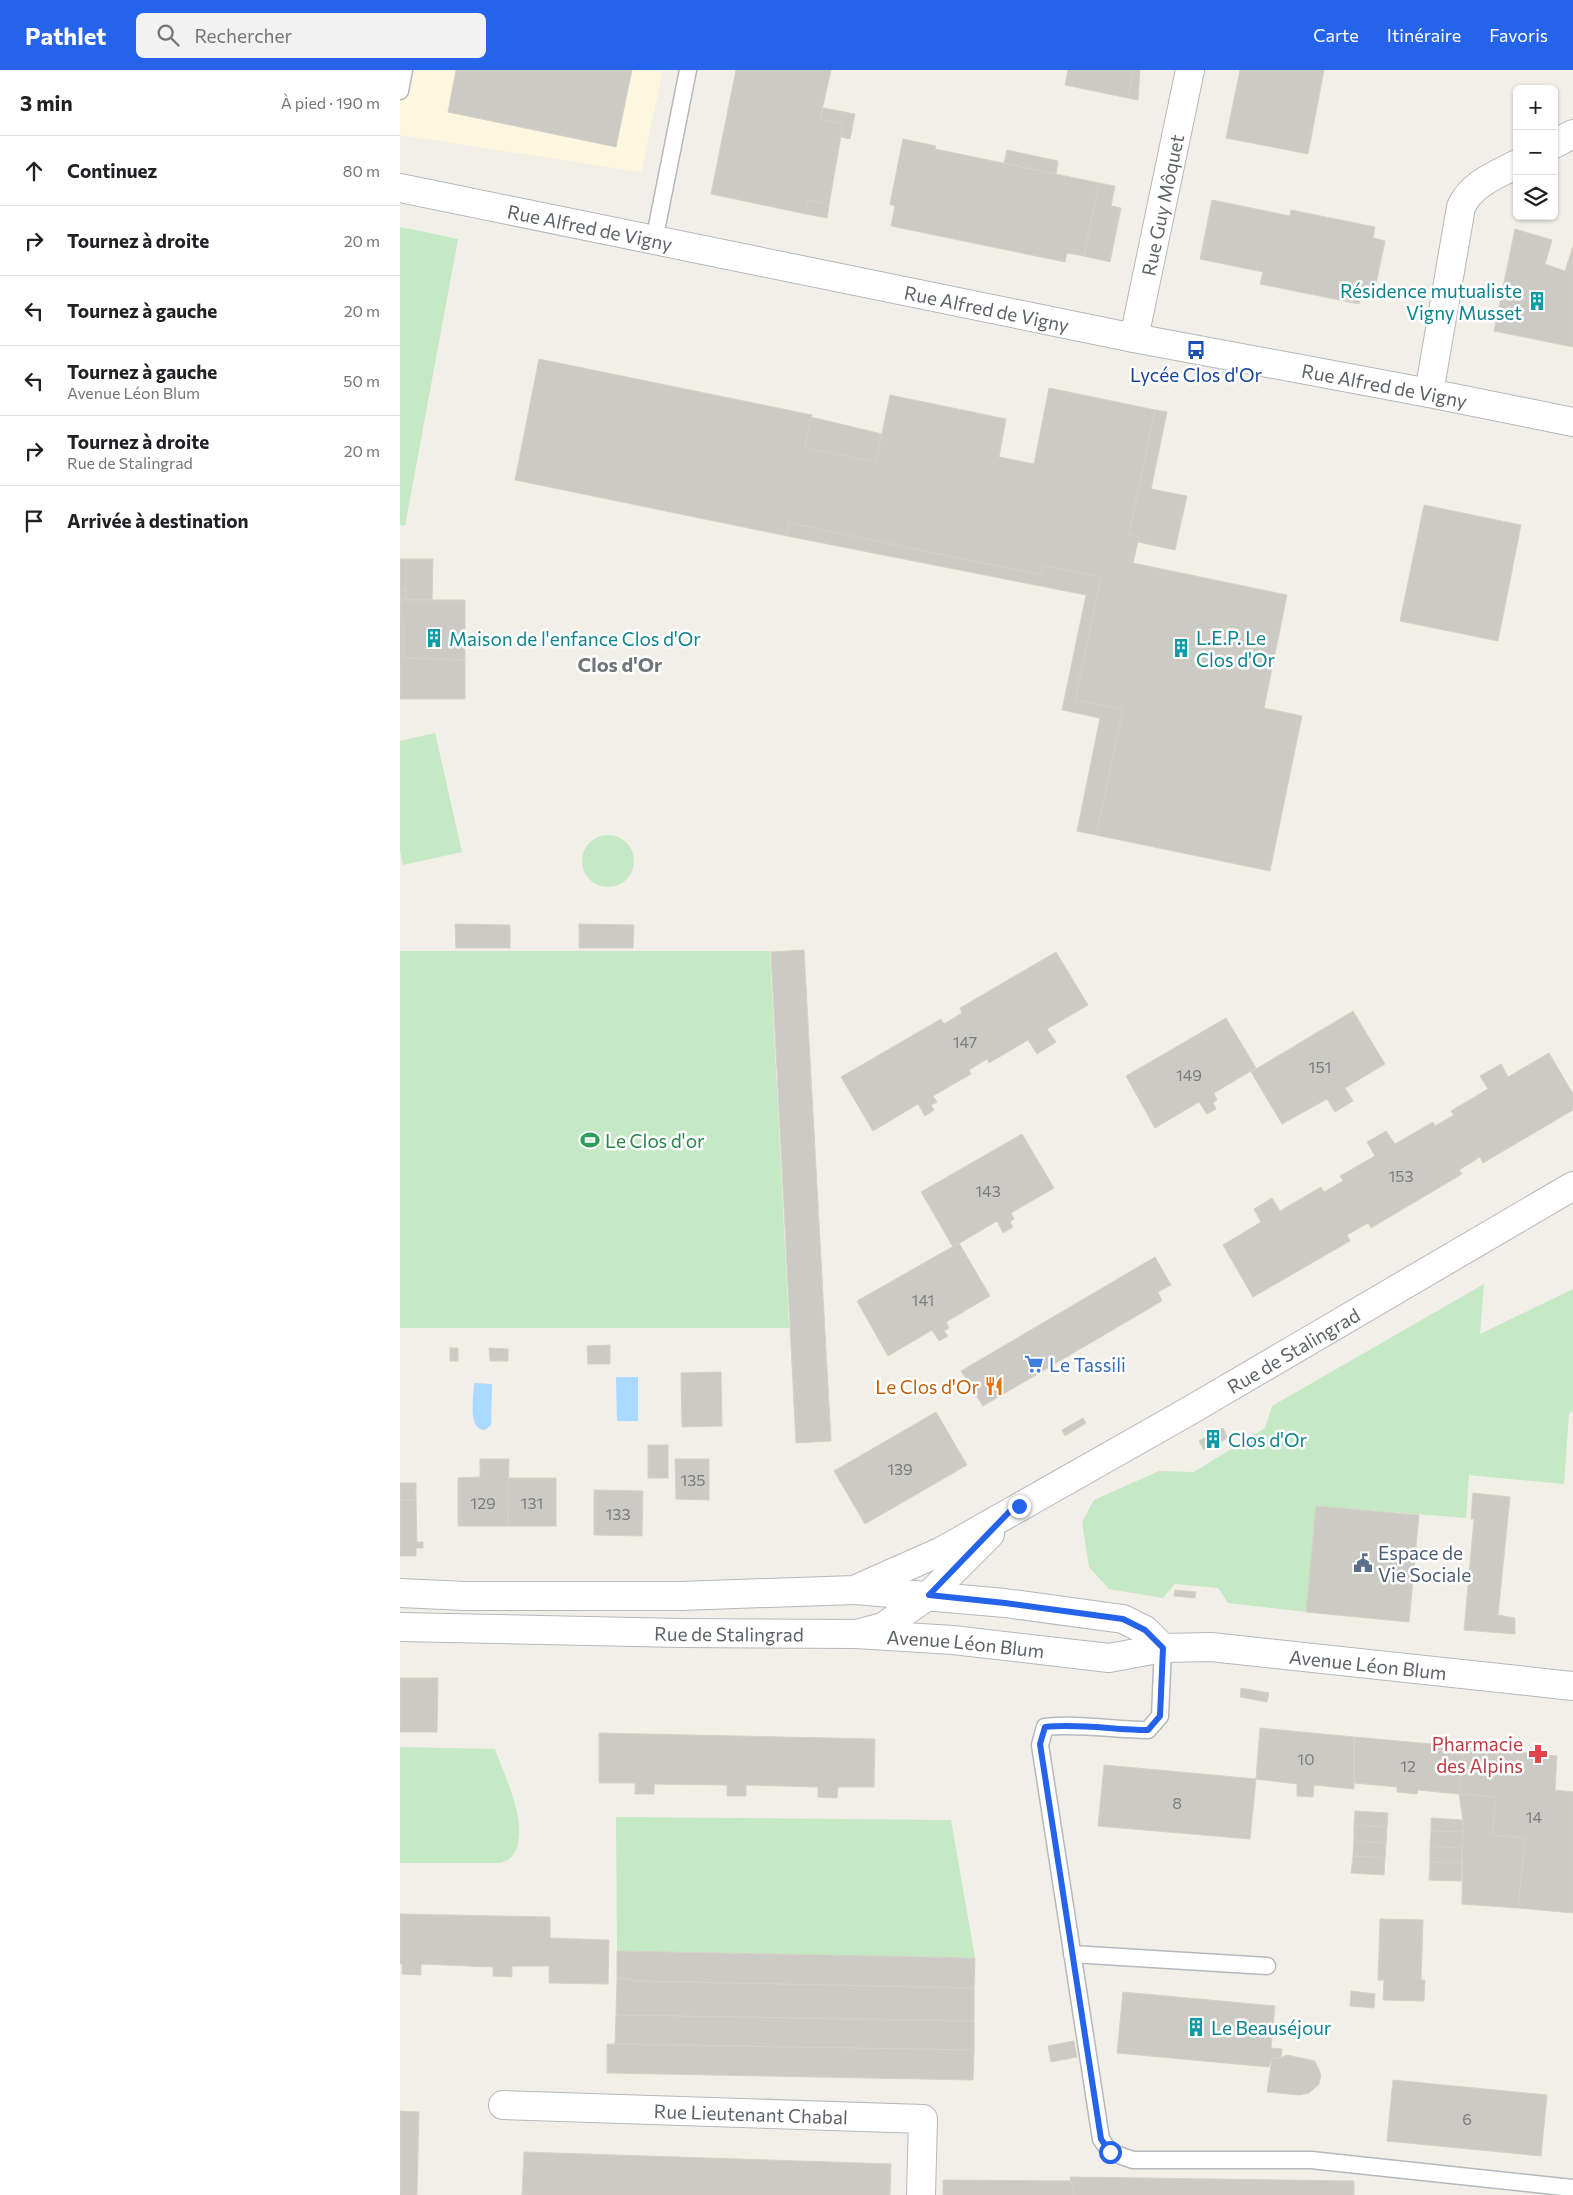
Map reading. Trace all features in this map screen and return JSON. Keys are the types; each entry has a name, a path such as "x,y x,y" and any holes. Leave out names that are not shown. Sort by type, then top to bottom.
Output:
{"street":[{"name":"Rue Guy Môquet","path":"1134,338 1190,70"},
{"path":"1558,142 1573,134"},
{"path":"1429,393 1461,207 1465,198 1478,186 1513,166"},
{"name":"Rue Alfred de Vigny","path":"400,188 1134,338 1573,422"},
{"name":"Rue de Stalingrad","path":"400,1593 465,1596 680,1596 854,1590 942,1551 1011,1510 1188,1411 1573,1186"},
{"name":"Rue de Stalingrad","path":"400,1627 680,1633 856,1634 883,1627 929,1595 1011,1510"},
{"path":"942,1551 929,1595 953,1640"},
{"path":"854,1590 1005,1603 1123,1619 1145,1630 1163,1648"},
{"name":"Avenue Léon Blum","path":"856,1634 953,1640 1109,1658 1163,1648 1211,1647 1573,1686"},
{"name":"Rue Lieutenant Chabal","path":"502,2105 923,2119 921,2195"}],"lane":[{"path":"400,91 404,70"},
{"path":"654,241 688,70"},
{"path":"1163,1648 1160,1716 1148,1730 1064,1725 1045,1727 1040,1744 1101,2139 1110,2152 1133,2160 1311,2160 1573,2188"},
{"path":"1072,1954 1267,1966"}],"shaded area":[{"path":"400,70 663,70 641,172 400,135"}],"green space":[{"path":"400,227 458,239 405,526 400,525"},
{"path":"435,733 462,852 403,865 400,850 400,741"},
{"path":"603,835 613,835 622,839 630,847 634,861 630,875 622,883 613,887 603,887 594,883 586,875 582,866 582,856 586,847 594,839"},
{"name":"Le Clos d'or","path":"400,951 770,951 789,1328 400,1328"},
{"path":"1484,1284 1480,1334 1573,1289 1573,1412 1569,1413 1564,1484 1469,1475 1466,1518 1316,1506 1306,1612 1228,1603 1218,1588 1175,1584 1163,1598 1109,1589 1089,1567 1082,1522 1094,1500 1159,1471 1194,1472 1265,1428 1272,1406"},
{"path":"400,1747 495,1749 510,1788 518,1817 518,1844 508,1860 500,1863 400,1863"},
{"path":"616,1817 951,1820 975,1958 617,1951"}],"water":[{"path":"616,1377 638,1377 638,1421 617,1421"},
{"path":"474,1383 492,1384 491,1425 485,1430 479,1429 474,1419"}],"building":[{"path":"456,70 632,70 616,147 448,112"},
{"path":"736,70 831,70 820,119 843,124 829,205 808,200 806,214 711,194"},
{"path":"1068,70 1134,70 1128,98 1065,85"},
{"path":"1134,70 1140,70 1138,100 1128,98"},
{"path":"1240,70 1324,70 1308,154 1226,138"},
{"path":"823,108 855,114 850,139 841,137 843,124 820,119"},
{"path":"903,139 936,146 935,149 1099,183 1084,256 1067,253 1065,262 891,226 895,206 890,204"},
{"path":"1007,150 1058,161 1056,174 1004,163"},
{"path":"1099,183 1115,186 1111,206 1121,208 1110,262 1084,256"},
{"path":"808,200 829,205 827,218 806,214"},
{"path":"1212,200 1290,216 1291,210 1375,227 1373,238 1385,241 1374,294 1362,292 1359,304 1260,284 1263,272 1200,259"},
{"name":"Résidence mutualiste Vigny Musset","path":"1515,229 1552,240 1545,264 1565,271 1573,246 1573,347 1494,331"},
{"name":"L.E.P. Le Clos d'Or","path":"539,359 812,415 805,448 876,462 890,395 1006,419 999,457 1034,464 1049,388 1155,410 1129,534 1139,537 1133,563 1287,595 1264,708 1302,716 1270,871 1096,835 1123,709 1075,700 1101,577 1044,566 1041,575 789,523 787,536 515,480"},
{"path":"1155,410 1167,412 1151,489 1187,496 1175,550 1138,542 1139,537 1129,534"},
{"path":"811,417 882,434 876,462 805,448"},
{"path":"1424,505 1521,525 1498,641 1400,621"},
{"path":"789,523 1041,575 1044,566 1101,577 1075,700 1123,709 1096,835 1077,831 1100,718 1062,710 1086,595 787,536"},
{"path":"400,559 406,559 406,590 400,590"},
{"path":"406,559 433,559 432,600 406,600"},
{"path":"400,590 406,590 406,600 400,600"},
{"name":"Maison de l'enfance Clos d'Or","path":"400,600 465,600 465,660 403,658 403,618 400,618"},
{"path":"400,618 403,618 403,658 465,660 465,699 400,699"},
{"path":"455,924 510,925 510,948 456,948"},
{"path":"579,924 634,925 633,948 579,948"},
{"path":"804,950 831,1441 796,1443 771,952"},
{"path":"1056,952 1088,1005 1047,1029 1056,1042 1037,1054 1028,1040 989,1063 987,1059 969,1070 971,1074 933,1096 937,1102 931,1105 934,1110 925,1116 918,1104 873,1131 841,1077 941,1019 944,1024 962,1013 960,1008"},
{"path":"1353,1011 1385,1064 1345,1088 1353,1101 1335,1112 1327,1099 1282,1124 1251,1072"},
{"path":"1226,1018 1256,1068 1214,1093 1217,1100 1213,1103 1216,1109 1207,1114 1199,1102 1155,1128 1126,1076"},
{"path":"1549,1053 1573,1094 1573,1110 1483,1163 1480,1157 1459,1170 1462,1174 1371,1228 1368,1223 1347,1235 1350,1241 1253,1297 1223,1245 1261,1222 1254,1209 1272,1198 1280,1211 1321,1187 1324,1192 1343,1181 1340,1176 1375,1156 1367,1142 1386,1131 1395,1144 1433,1122 1435,1126 1454,1115 1451,1111 1488,1089 1480,1076 1501,1064 1508,1077"},
{"path":"1022,1134 1054,1188 1011,1213 1014,1219 1010,1222 1013,1227 1003,1233 997,1221 953,1247 921,1192"},
{"path":"959,1243 990,1296 946,1322 949,1328 944,1331 948,1336 939,1341 932,1330 888,1356 857,1301"},
{"path":"1155,1257 1171,1285 1158,1292 1162,1301 983,1406 961,1371"},
{"path":"610,1345 610,1364 588,1364 587,1346"},
{"path":"450,1348 458,1348 458,1361 450,1361"},
{"path":"489,1348 508,1349 508,1361 490,1361"},
{"path":"721,1372 722,1426 682,1427 681,1373"},
{"path":"936,1412 967,1465 865,1524 834,1471"},
{"path":"1083,1418 1086,1423 1065,1436 1062,1430"},
{"name":"Clos d'Or","path":"1223,1428 1228,1438 1204,1450 1199,1441"},
{"path":"648,1445 668,1445 668,1478 648,1478"},
{"path":"480,1459 509,1459 508,1526 458,1526 458,1478 480,1477"},
{"path":"675,1459 709,1459 709,1500 676,1499"},
{"path":"508,1478 556,1478 556,1526 508,1526"},
{"path":"400,1483 416,1483 416,1500 400,1500"},
{"path":"594,1490 643,1491 642,1536 594,1535"},
{"path":"1473,1493 1510,1497 1498,1615 1515,1618 1515,1634 1464,1630 1474,1519 1471,1519"},
{"path":"400,1500 416,1500 417,1542 423,1542 423,1548 416,1548 416,1556 400,1556"},
{"name":"Espace de Vie Sociale","path":"1316,1506 1419,1515 1409,1622 1306,1612"},
{"path":"1175,1590 1196,1592 1195,1598 1174,1596"},
{"path":"400,1678 438,1678 437,1732 400,1732"},
{"path":"1241,1688 1269,1693 1267,1702 1240,1697"},
{"path":"1260,1728 1354,1737 1354,1789 1314,1785 1313,1797 1297,1796 1297,1784 1256,1779"},
{"path":"599,1733 875,1739 874,1787 838,1787 837,1798 818,1797 818,1787 746,1785 746,1796 727,1796 727,1785 654,1784 654,1794 635,1794 635,1783 599,1783"},
{"path":"1354,1737 1464,1747 1459,1794 1418,1790 1417,1794 1397,1792 1397,1787 1354,1783"},
{"path":"1464,1747 1557,1756 1555,1790 1573,1792 1573,1913 1518,1908 1525,1838 1492,1835 1496,1797 1459,1794"},
{"path":"1104,1765 1256,1779 1250,1839 1098,1826"},
{"path":"1459,1794 1496,1797 1492,1835 1525,1838 1518,1908 1462,1904 1463,1820"},
{"path":"1355,1811 1388,1813 1387,1827 1354,1825"},
{"path":"1431,1818 1463,1820 1463,1832 1431,1831"},
{"path":"1354,1825 1387,1827 1386,1843 1354,1841"},
{"path":"1431,1831 1463,1832 1462,1848 1430,1846"},
{"path":"1354,1841 1386,1843 1385,1858 1353,1856"},
{"path":"1430,1846 1462,1848 1462,1863 1430,1862"},
{"path":"1353,1856 1385,1858 1384,1875 1351,1873"},
{"path":"1430,1862 1462,1863 1461,1881 1429,1880"},
{"path":"400,1914 550,1917 550,1938 609,1940 608,1984 549,1983 549,1966 512,1966 512,1977 493,1976 493,1967 421,1964 421,1975 402,1974 402,1964 400,1964"},
{"path":"1380,1919 1423,1920 1421,1980 1425,1980 1424,2001 1383,2000 1384,1980 1378,1980"},
{"path":"617,1951 975,1958 974,1988 632,1981 632,1979 617,1978"},
{"path":"617,1978 632,1979 632,1981 974,1988 974,2021 616,2015"},
{"path":"1351,1991 1375,1994 1374,2008 1350,2006"},
{"name":"Le Beauséjour","path":"1123,1992 1275,2006 1271,2048 1282,2049 1281,2058 1272,2058 1269,2067 1117,2053"},
{"path":"616,2015 974,2021 974,2050 615,2044"},
{"path":"1074,2041 1077,2057 1051,2062 1048,2046"},
{"path":"607,2044 974,2050 973,2080 607,2073"},
{"path":"1287,2055 1315,2061 1321,2075 1319,2084 1309,2093 1299,2095 1267,2092 1272,2058 1281,2058"},
{"path":"1393,2080 1547,2095 1541,2156 1387,2141"},
{"path":"400,2111 419,2112 417,2195 400,2195"},
{"path":"524,2152 891,2164 890,2195 522,2195"},
{"path":"1070,2177 1354,2181 1354,2195 1074,2195"},
{"path":"943,2180 1071,2181 1074,2195 943,2195"}],"place":[{"name":"Résidence mutualiste Vigny Musset","path":"1537,301"},
{"name":"Lycée Clos d'Or","path":"1196,350"},
{"name":"Maison de l'enfance Clos d'Or","path":"434,638"},
{"name":"L.E.P. Le Clos d'Or","path":"1181,648"},
{"name":"Le Clos d'or","path":"590,1140"},
{"name":"Le Tassili","path":"1034,1364"},
{"name":"Le Clos d'Or","path":"994,1386"},
{"name":"Clos d'Or","path":"1213,1439"},
{"name":"Espace de Vie Sociale","path":"1363,1563"},
{"name":"Pharmacie des Alpins","path":"1538,1754"},
{"name":"Le Beauséjour","path":"1196,2027"}],"district":[{"name":"Clos d'Or","path":"620,664"}],"route":[{"path":"1019,1506 1011,1510 929,1595 1123,1619 1145,1630 1163,1648 1160,1716 1148,1730 1064,1725 1045,1727 1040,1744 1101,2139 1110,2152"}]}
